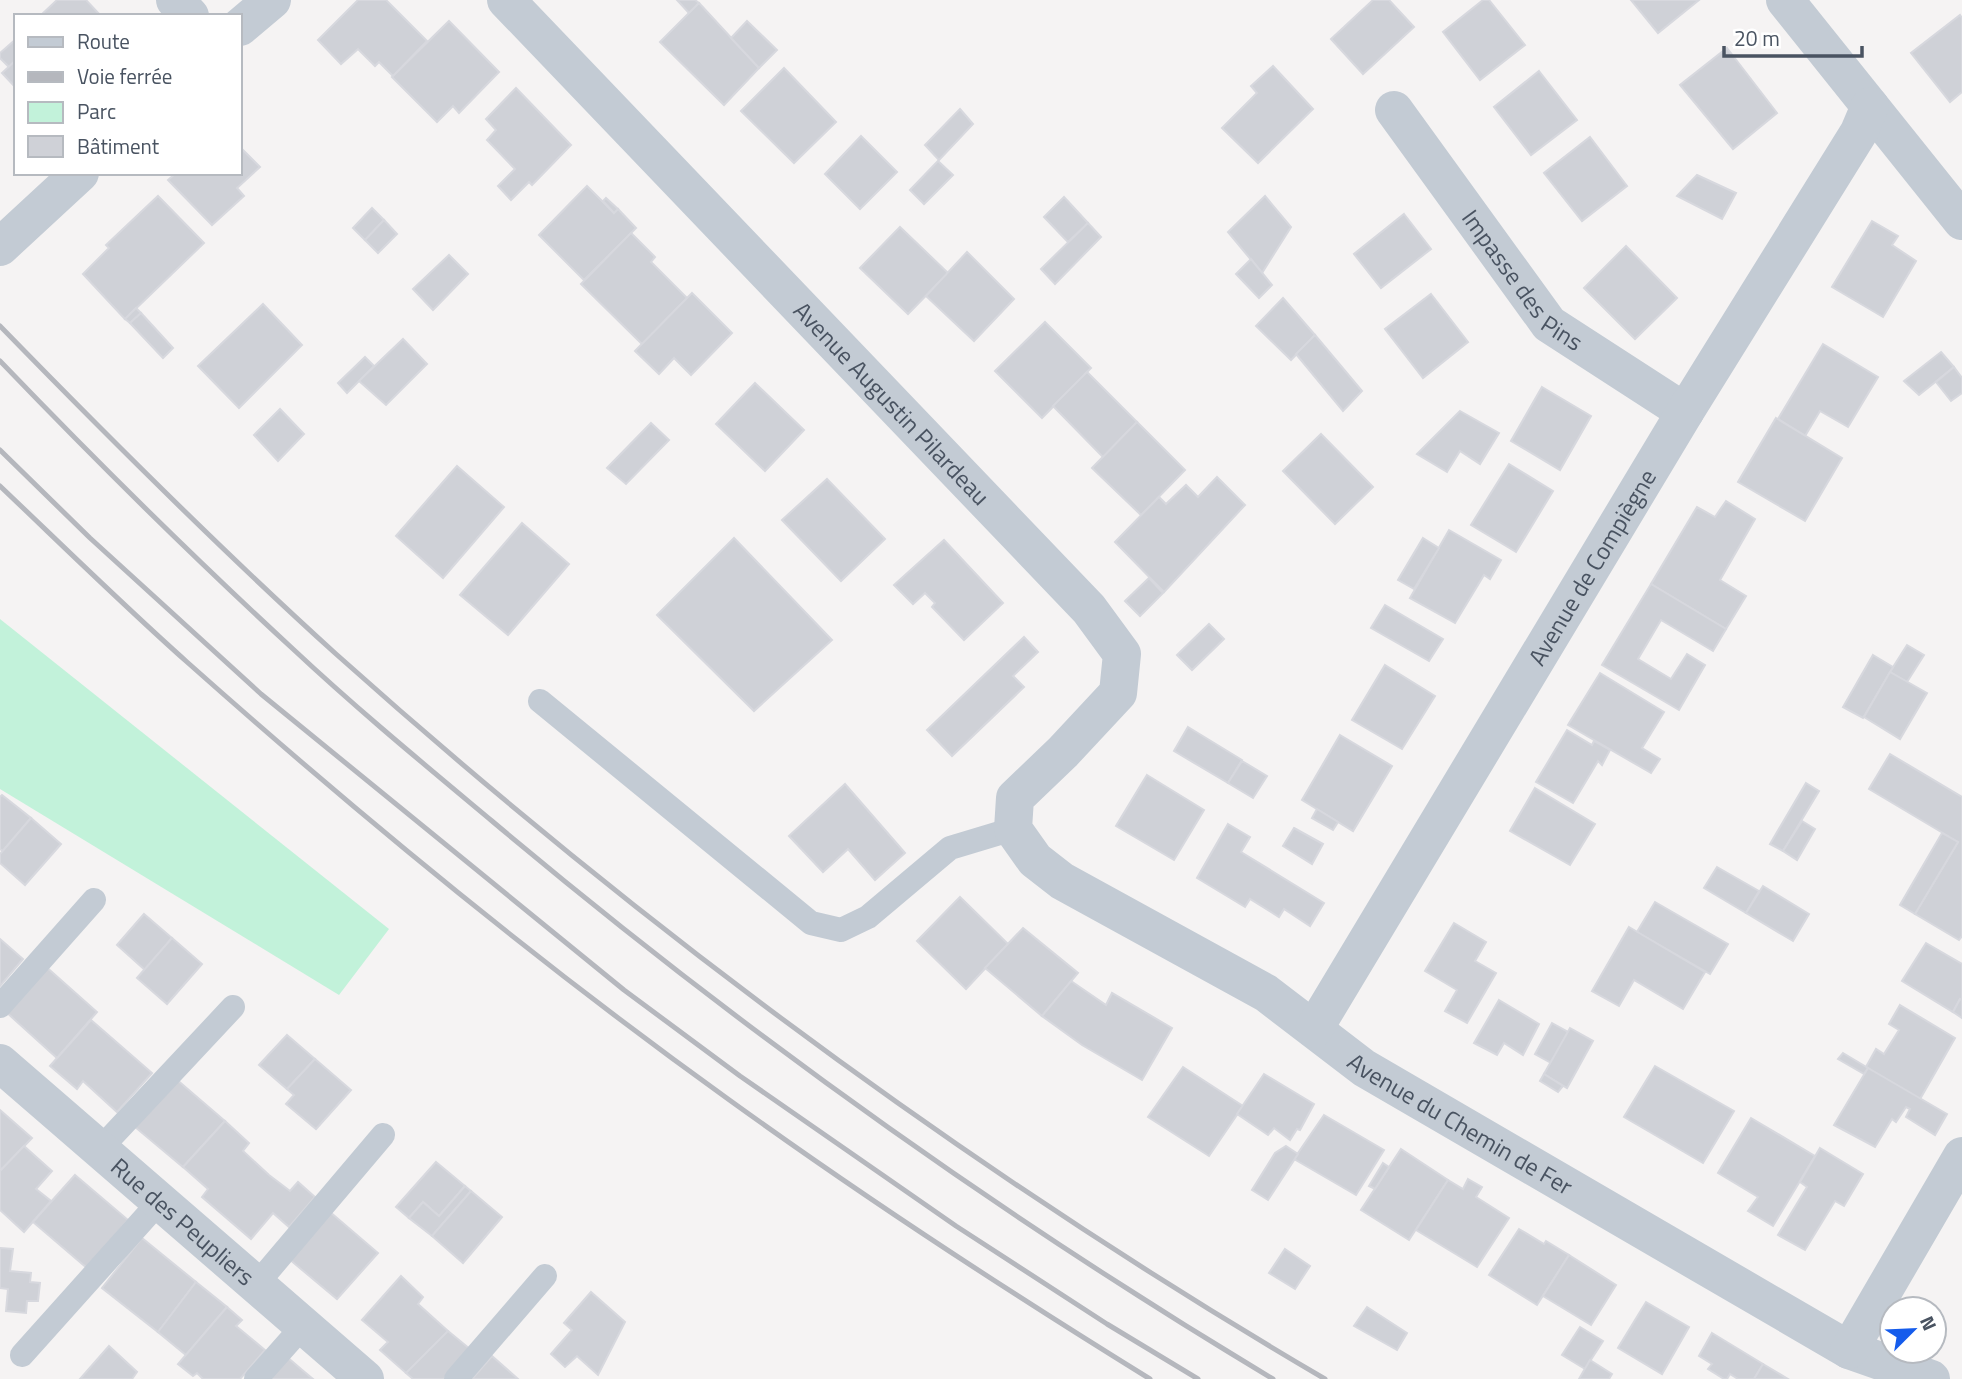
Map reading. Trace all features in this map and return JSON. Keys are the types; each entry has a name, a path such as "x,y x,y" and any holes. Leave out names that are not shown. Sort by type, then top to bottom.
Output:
{"street":[{"path":"175,0 188,14"},
{"path":"242,25 272,0"},
{"name":"Avenue Augustin Pilardeau","path":"506,0 1088,609 1122,654 1118,693 1015,798 1013,829"},
{"path":"1785,0 1962,221"},
{"name":"Avenue de Compiègne","path":"1314,1029 1685,412 1859,132 1870,106"},
{"name":"Impasse des Pins","path":"1394,110 1549,324 1685,412"},
{"path":"0,247 78,175"},
{"name":"Avenue du Chemin de Fer","path":"1013,829 1035,860 1062,881 1266,993 1364,1068 1849,1350 1931,1379"},
{"name":"Rue des Peupliers","path":"0,1063 365,1379"},
{"path":"1849,1350 1962,1156"}],"lane":[{"path":"540,701 811,923 841,930 868,917 950,848 1013,829"},
{"path":"0,1006 94,900"},
{"path":"100,1149 233,1007"},
{"path":"256,1285 383,1135"},
{"path":"22,1355 160,1201"},
{"path":"456,1379 545,1276"},
{"path":"256,1379 303,1326"}],"green space":[{"path":"0,619 389,929 339,995 0,789"}],"building":[{"path":"57,0 86,0 99,14 42,14"},
{"path":"358,0 386,0 427,41 393,76 379,62 375,66 358,49 341,64 318,40"},
{"path":"677,0 695,0 699,3 689,13"},
{"path":"1373,0 1389,0 1414,27 1363,74 1331,39"},
{"path":"1483,0 1489,0 1525,45 1480,80 1443,32"},
{"path":"1631,0 1699,0 1658,33"},
{"path":"699,3 759,68 724,105 660,42"},
{"path":"1960,15 1962,92 1950,102 1911,53"},
{"path":"449,21 499,72 459,113 453,106 437,122 392,77"},
{"path":"747,21 777,50 759,68 731,38"},
{"path":"14,41 14,62 9,67 0,58 0,53"},
{"path":"1727,48 1777,113 1733,149 1680,85"},
{"path":"14,62 14,86 2,73"},
{"path":"1273,66 1313,109 1258,163 1222,128 1257,93 1251,86"},
{"path":"784,68 836,122 794,163 741,111"},
{"path":"1539,71 1577,120 1531,155 1494,107"},
{"path":"516,88 571,145 532,185 529,182 511,200 498,186 515,169 487,140 496,130 486,119"},
{"path":"960,109 973,124 939,160 925,145"},
{"path":"861,136 897,172 860,209 825,174"},
{"path":"1590,137 1627,186 1582,221 1544,173"},
{"path":"242,149 260,167 237,188 244,196 212,225 168,180 174,175 242,175"},
{"path":"938,161 953,175 924,204 910,190"},
{"path":"1697,175 1736,193 1722,219 1677,196"},
{"path":"587,186 614,213 618,209 636,228 584,280 539,235"},
{"path":"158,196 204,243 125,319 83,274 109,248 106,245"},
{"path":"1265,196 1291,227 1262,273 1228,232"},
{"path":"1064,197 1088,223 1068,242 1044,217"},
{"path":"606,198 618,209 614,213 603,201"},
{"path":"372,208 384,220 365,240 353,228"},
{"path":"1404,214 1431,249 1381,288 1354,254"},
{"path":"384,220 397,234 378,253 365,240"},
{"path":"1872,221 1898,236 1892,245 1916,261 1883,317 1832,287"},
{"path":"1088,223 1101,237 1055,284 1041,269"},
{"path":"900,227 948,273 908,314 860,268"},
{"path":"631,233 655,257 651,262 687,298 642,344 581,284"},
{"path":"1626,246 1677,298 1635,339 1584,288"},
{"path":"967,252 1014,299 974,341 926,296"},
{"path":"449,255 468,274 433,310 413,289"},
{"path":"1251,259 1272,285 1259,298 1236,274"},
{"path":"692,293 732,333 691,375 674,358 659,374 635,351"},
{"path":"1431,294 1468,342 1423,378 1385,329"},
{"path":"1283,298 1315,335 1291,360 1256,326"},
{"path":"263,304 302,345 239,408 198,366"},
{"path":"136,308 141,313 130,323 125,319"},
{"path":"141,313 173,348 163,358 130,323"},
{"path":"1045,322 1091,368 1042,418 995,371"},
{"path":"1315,335 1362,391 1343,411 1296,354"},
{"path":"403,339 427,364 386,405 359,381"},
{"path":"1823,344 1878,377 1848,427 1820,411 1805,436 1778,419"},
{"path":"1941,352 1954,367 1919,395 1904,381"},
{"path":"365,357 374,366 347,393 338,383"},
{"path":"1954,367 1962,378 1962,393 1951,401 1936,382"},
{"path":"1087,372 1137,422 1103,457 1053,406"},
{"path":"755,383 804,430 765,471 716,424"},
{"path":"1542,387 1591,416 1560,470 1511,441"},
{"path":"280,409 304,434 278,461 254,435"},
{"path":"1460,411 1499,433 1480,464 1460,451 1447,472 1417,454"},
{"path":"1776,418 1842,458 1805,521 1738,482"},
{"path":"1137,422 1185,470 1141,515 1092,468"},
{"path":"651,423 669,440 626,484 607,468"},
{"path":"1321,434 1373,487 1335,524 1283,471"},
{"path":"1509,464 1553,491 1516,552 1471,525"},
{"path":"457,466 504,507 443,578 396,536"},
{"path":"1217,477 1245,505 1164,592 1115,542 1159,497 1166,504 1186,485 1198,497"},
{"path":"827,479 885,539 841,581 782,520"},
{"path":"1726,501 1755,519 1720,580 1746,596 1726,629 1651,584 1697,507 1715,517"},
{"path":"522,523 569,564 508,635 460,595"},
{"path":"1449,530 1501,560 1490,579 1484,575 1455,623 1410,598"},
{"path":"734,538 832,640 754,711 657,615"},
{"path":"1423,538 1439,548 1414,589 1398,580"},
{"path":"944,540 1003,603 964,640 932,607 935,603 925,593 913,604 894,585"},
{"path":"1149,578 1163,593 1140,616 1125,601"},
{"path":"1651,584 1726,629 1713,651 1661,620 1638,659 1671,679 1687,654 1705,665 1679,710 1602,665"},
{"path":"1385,605 1443,639 1429,661 1371,628"},
{"path":"1209,624 1224,639 1192,670 1177,655"},
{"path":"1024,637 1038,652 1013,676 1024,687 952,756 927,730"},
{"path":"1907,645 1924,655 1907,682 1890,672"},
{"path":"1873,655 1893,667 1863,718 1843,707"},
{"path":"1385,665 1435,696 1402,749 1352,720"},
{"path":"1890,672 1927,693 1900,739 1864,717"},
{"path":"1600,673 1664,712 1642,748 1660,759 1651,773 1568,725"},
{"path":"1188,727 1242,760 1228,783 1174,751"},
{"path":"1567,730 1592,745 1594,741 1610,750 1602,765 1598,761 1573,803 1536,782"},
{"path":"1340,735 1392,766 1353,831 1302,800"},
{"path":"1890,754 1962,797 1962,936 1959,940 1915,914 1958,842 1869,789"},
{"path":"1242,761 1267,776 1253,798 1228,783"},
{"path":"1147,775 1204,810 1174,860 1116,826"},
{"path":"1806,783 1819,791 1783,851 1770,844"},
{"path":"845,784 905,853 875,880 848,849 823,872 789,836"},
{"path":"1535,788 1595,824 1570,865 1510,831"},
{"path":"2,795 31,818 3,851 0,849"},
{"path":"1317,809 1338,822 1333,830 1312,818"},
{"path":"31,818 61,844 25,885 0,863 0,854"},
{"path":"1802,821 1815,829 1797,860 1783,851"},
{"path":"1228,824 1250,837 1241,852 1324,903 1310,926 1284,909 1279,917 1250,899 1245,907 1197,878"},
{"path":"1294,828 1323,844 1312,864 1283,846"},
{"path":"1942,833 1958,842 1915,914 1900,905"},
{"path":"1717,867 1759,891 1746,913 1704,888"},
{"path":"1763,886 1809,914 1793,941 1746,913"},
{"path":"960,897 1008,944 966,989 917,941"},
{"path":"1655,902 1728,944 1710,974 1637,932"},
{"path":"144,914 172,938 145,970 117,945"},
{"path":"1454,923 1486,942 1475,961 1496,973 1467,1023 1445,1011 1457,990 1425,971"},
{"path":"1629,927 1705,972 1683,1009 1634,980 1619,1006 1592,991"},
{"path":"1023,928 1078,973 1042,1016 985,968"},
{"path":"172,938 202,964 167,1004 137,978"},
{"path":"0,939 23,959 0,986"},
{"path":"1926,943 1962,964 1962,1000 1960,999 1953,1012 1902,981"},
{"path":"44,965 97,1012 57,1058 5,1011"},
{"path":"1071,981 1106,1005 1112,993 1172,1028 1142,1080 1082,1045 1042,1016"},
{"path":"1960,999 1962,1000 1962,1018 1953,1012"},
{"path":"1499,1000 1539,1024 1523,1055 1504,1043 1497,1055 1474,1043"},
{"path":"1900,1005 1955,1038 1920,1099 1866,1067 1876,1049 1884,1054 1899,1030 1889,1024"},
{"path":"91,1020 152,1073 117,1112 83,1081 77,1089 50,1066"},
{"path":"1552,1023 1568,1032 1551,1063 1535,1054"},
{"path":"1570,1028 1593,1041 1567,1088 1544,1074"},
{"path":"287,1035 315,1059 287,1089 259,1065"},
{"path":"1843,1053 1868,1068 1864,1074 1838,1059"},
{"path":"315,1059 351,1090 316,1129 286,1104 294,1095 287,1089"},
{"path":"1655,1066 1734,1111 1703,1163 1624,1117"},
{"path":"1183,1067 1243,1106 1209,1156 1148,1117"},
{"path":"1868,1068 1947,1114 1935,1135 1906,1117 1910,1109 1906,1107 1896,1122 1892,1119 1875,1147 1834,1125"},
{"path":"1264,1074 1314,1104 1300,1130 1297,1129 1290,1140 1274,1128 1268,1135 1237,1114"},
{"path":"1544,1074 1563,1086 1558,1092 1540,1081"},
{"path":"176,1079 225,1121 183,1167 135,1127"},
{"path":"0,1110 32,1138 2,1169 0,1168"},
{"path":"1324,1115 1384,1150 1356,1195 1294,1159"},
{"path":"1751,1118 1815,1156 1773,1226 1748,1211 1758,1197 1718,1173"},
{"path":"225,1121 249,1143 243,1151 269,1175 290,1191 298,1182 315,1197 289,1227 273,1213 251,1239 202,1197 208,1189 183,1167"},
{"path":"24,1146 52,1171 36,1189 51,1201 24,1232 0,1210 0,1171"},
{"path":"1286,1146 1298,1154 1268,1200 1252,1190 1275,1153"},
{"path":"1820,1148 1863,1174 1844,1206 1835,1201 1805,1250 1778,1235 1807,1187 1800,1182"},
{"path":"1401,1149 1448,1180 1409,1240 1361,1210"},
{"path":"436,1162 465,1186 439,1216 423,1202 409,1218 396,1207"},
{"path":"1383,1163 1389,1167 1375,1189 1369,1186"},
{"path":"75,1175 128,1220 87,1268 33,1222"},
{"path":"1468,1179 1482,1187 1476,1197 1509,1218 1477,1267 1416,1230 1448,1180 1463,1189"},
{"path":"465,1186 471,1191 432,1236 409,1218 423,1202 439,1216"},
{"path":"471,1191 502,1217 463,1263 432,1236"},
{"path":"330,1212 378,1253 337,1299 289,1259"},
{"path":"1519,1229 1569,1255 1537,1305 1489,1275"},
{"path":"142,1238 196,1282 158,1332 102,1288"},
{"path":"0,1248 13,1249 10,1271 31,1273 30,1282 40,1283 38,1301 27,1301 26,1313 6,1311 8,1289 0,1288"},
{"path":"1285,1249 1310,1266 1295,1289 1269,1273"},
{"path":"1569,1255 1616,1285 1591,1325 1543,1296"},
{"path":"401,1276 423,1297 418,1304 448,1331 406,1373 380,1350 388,1342 362,1320"},
{"path":"196,1282 227,1307 186,1355 158,1332"},
{"path":"591,1292 625,1322 598,1375 577,1356 565,1367 551,1354 572,1330 564,1323"},
{"path":"1646,1302 1689,1327 1662,1374 1618,1348"},
{"path":"227,1307 242,1320 236,1326 265,1350 240,1379 203,1379 197,1373 193,1376 178,1364"},
{"path":"1367,1307 1407,1333 1397,1350 1354,1326"},
{"path":"1580,1327 1603,1341 1585,1369 1562,1355"},
{"path":"448,1331 470,1349 444,1379 413,1379 406,1373"},
{"path":"1712,1333 1763,1364 1754,1379 1738,1379 1730,1374 1724,1379 1708,1369 1712,1364 1699,1356"},
{"path":"109,1346 137,1372 132,1379 80,1379"},
{"path":"492,1356 518,1379 472,1379"},
{"path":"287,1357 301,1369 313,1379 269,1379"},
{"path":"1590,1360 1612,1374 1609,1379 1579,1379"},
{"path":"1763,1364 1788,1379 1754,1379"}],"railway":[{"path":"0,326 165,493 336,654 452,755 690,949 937,1131 1064,1217 1325,1379"},
{"path":"0,361 144,507 317,671 416,758 585,897 774,1045 871,1115 1069,1251 1273,1379"},
{"path":"0,450 90,538 261,694 624,990 740,1076 956,1226 1107,1324 1198,1379"},
{"path":"0,486 140,619 252,719 452,888 588,995 831,1172 1150,1379"}]}
